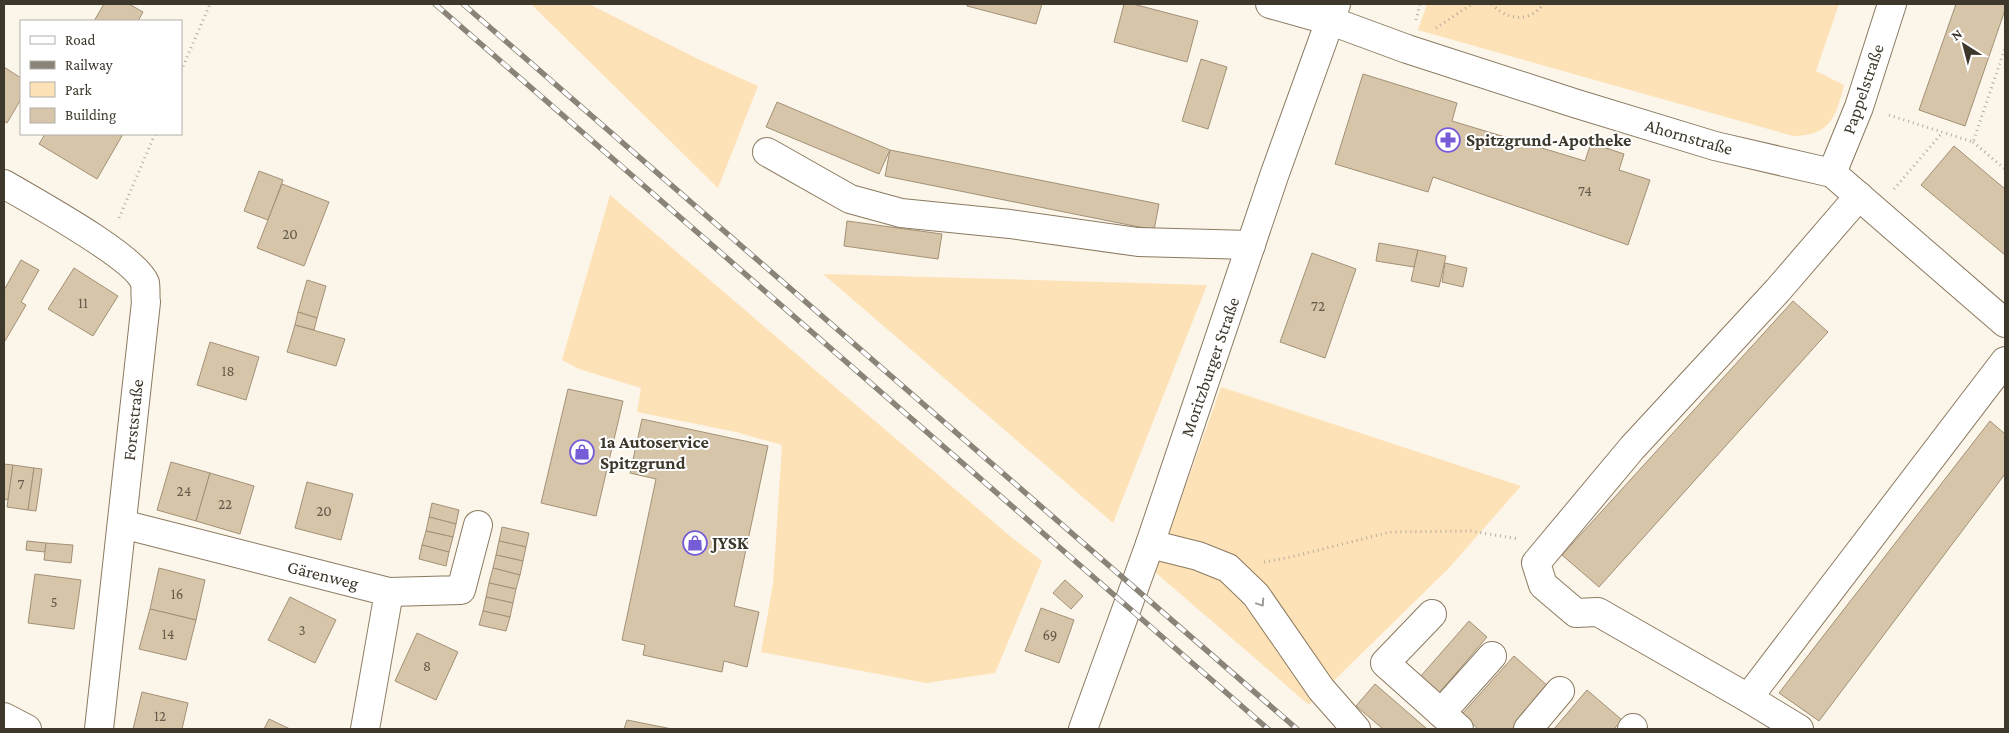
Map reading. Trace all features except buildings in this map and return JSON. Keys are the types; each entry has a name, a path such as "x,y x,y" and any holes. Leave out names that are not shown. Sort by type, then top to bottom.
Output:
{"street":[{"name":"Ahornstraße","path":"1270,4 1334,12 1407,49 1574,103 1715,146 1832,173 2005,323"},
{"name":"Pappelstraße","path":"1832,173 1859,107 1892,4"},
{"name":"Moritzburger Straße","path":"1083,729 1150,544 1274,176 1334,12"},
{"path":"767,152 850,199 901,213 1010,224 1138,242 1251,245"},
{"name":"Forststraße","path":"4,184 107,247 134,268 144,283 146,302 99,729"},
{"path":"1799,729 1598,612 1576,613 1543,586 1536,563 1632,448 1778,290 1867,203"},
{"path":"1748,698 2005,361"},
{"name":"Gärenweg","path":"122,524 388,592 461,590 478,526"},
{"path":"1150,544 1198,556 1228,568 1256,595 1321,689 1356,729"},
{"path":"365,729 388,592"},
{"path":"1432,614 1385,662 1450,721 1492,656"},
{"path":"1528,729 1560,691"},
{"path":"4,717 27,729"}],"path":[{"path":"182,70 210,4"},
{"path":"1492,4 1500,13 1517,18 1532,15 1543,4"},
{"path":"1973,142 2005,48"},
{"path":"1859,107 1903,118 1973,142 2005,169"},
{"path":"1867,203 1942,132"},
{"path":"107,247 155,135"},
{"path":"1228,568 1291,557 1390,532 1472,531 1496,534"}],"green space":[{"path":"531,4 589,4 698,59 758,86 718,188"},
{"path":"1427,4 1839,4 1816,71 1844,85 1834,115 1823,128 1815,133 1793,136 1418,30"},
{"path":"610,195 1011,537 1042,561 995,673 926,683 761,652 773,584 782,445 736,432 637,412 641,388 579,369 562,360"},
{"path":"823,274 1207,285 1113,523"},
{"path":"1221,387 1521,486 1448,569 1309,705 1155,572"}],"railway":[{"path":"435,4 1268,729"},
{"path":"463,4 1297,729"}],"place":[{"name":"Spitzgrund-Apotheke","path":"1448,140"},
{"name":"1a Autoservice Spitzgrund","path":"582,452"},
{"name":"JYSK","path":"695,543"}]}
